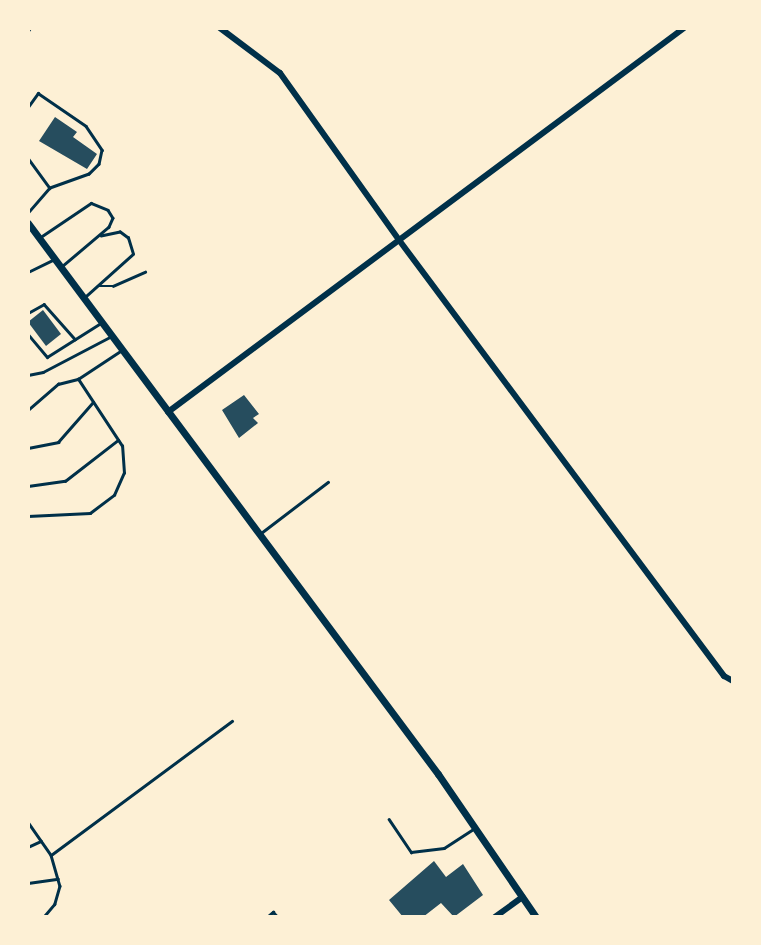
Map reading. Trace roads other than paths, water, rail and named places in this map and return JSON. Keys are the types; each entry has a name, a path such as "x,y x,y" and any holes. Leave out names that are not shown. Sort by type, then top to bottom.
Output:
{"street":[{"path":"220,28 280,74 399,240 724,676 733,681"},
{"path":"168,412 684,28"},
{"path":"28,223 475,828 536,917"},
{"path":"495,917 523,897"}],"lane":[{"path":"28,107 38,93 86,126 102,150 99,164 89,174 50,188 28,213"},
{"path":"28,158 50,188"},
{"path":"39,238 91,203 104,207 113,218 98,237 61,268"},
{"path":"84,299 130,260 133,249 120,232 98,237"},
{"path":"28,272 55,259"},
{"path":"98,286 113,286 145,272"},
{"path":"28,313 44,304 75,339"},
{"path":"28,334 47,357 102,323"},
{"path":"28,375 43,372 111,336"},
{"path":"28,410 58,384 78,379 122,350"},
{"path":"28,516 90,513 114,495 124,473 118,440 78,379"},
{"path":"28,448 58,442 93,402"},
{"path":"28,486 65,481 118,440"},
{"path":"259,535 328,482"},
{"path":"51,855 232,721"},
{"path":"389,820 411,852 444,848 475,828"},
{"path":"28,822 51,855 58,878 55,904 44,917"},
{"path":"28,847 41,841"},
{"path":"28,883 58,878"},
{"path":"267,917 273,912 278,917"}]}
